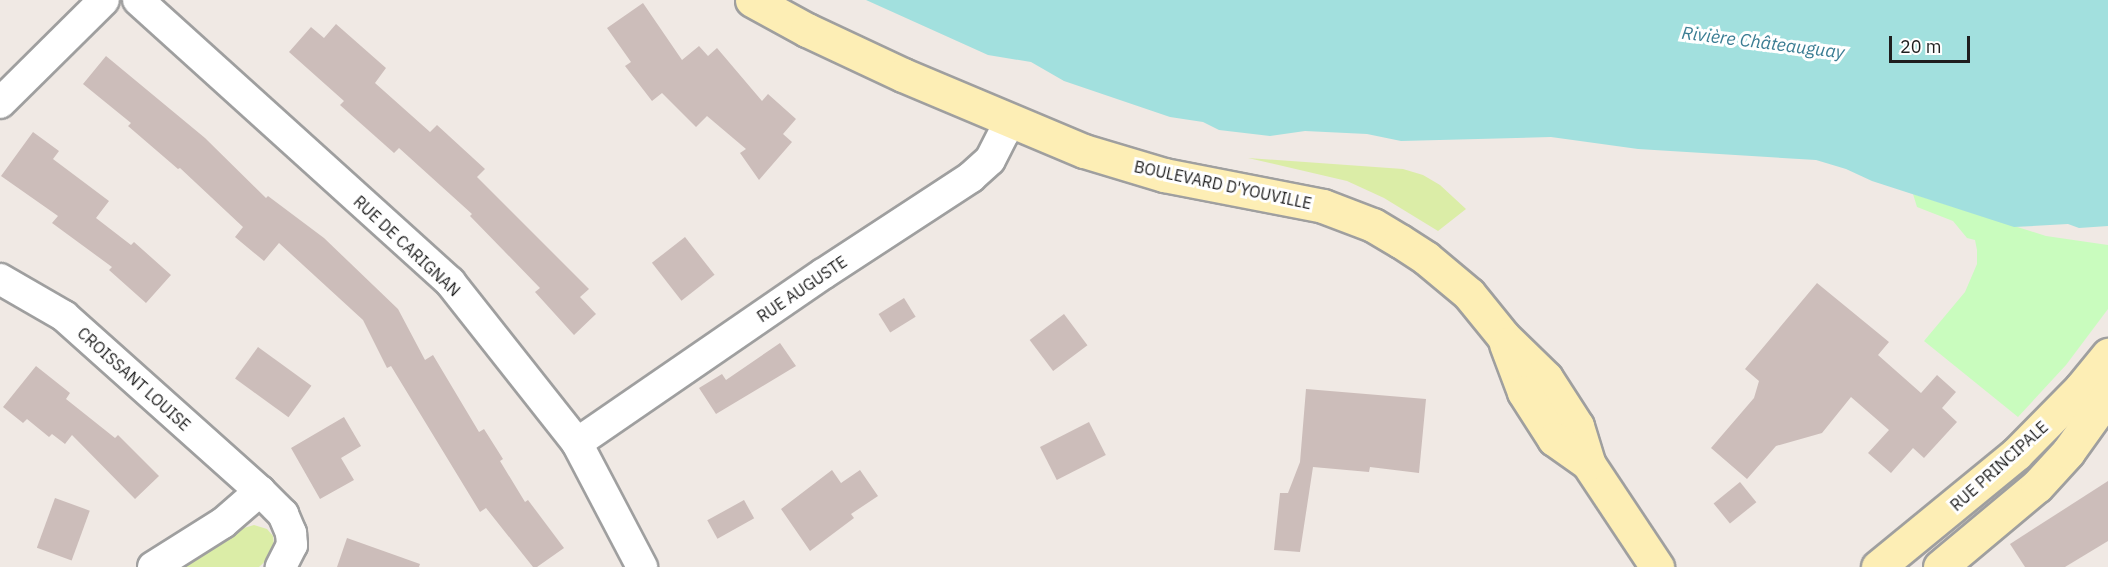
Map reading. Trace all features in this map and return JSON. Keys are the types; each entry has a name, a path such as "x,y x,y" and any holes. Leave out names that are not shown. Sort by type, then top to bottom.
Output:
{"street":[{"path":"0,103 104,0"},
{"name":"RUE DE CARIGNAN","path":"138,0 450,282 577,443 642,567"},
{"name":"BOULEVARD D'YOUVILLE","path":"752,0 807,30 1006,120 1084,151 1164,175 1303,201 1348,214 1382,230 1426,258 1468,294 1503,336 1524,392 1554,439 1587,463 1657,567"},
{"name":"RUE AUGUSTE","path":"577,443 834,267 971,177 990,160 1004,133 1006,120"},
{"name":"CROISSANT LOUISE","path":"0,279 64,316 283,514 291,533 292,544 281,567"},
{"name":"RUE PRINCIPALE","path":"1878,567 2016,454 2081,388 2108,355"},
{"path":"2037,486 2068,452 2108,396"},
{"path":"1940,567 2037,486 2108,439"},
{"path":"153,567 224,523 260,491"}],"green space":[{"path":"1248,158 1403,169 1423,175 1440,185 1466,209 1438,231 1384,198 1347,181"},
{"path":"1913,194 2046,236 2108,245 2108,309 2066,365 2018,417 1924,341 1965,292 1977,264 1977,250 1975,240 1967,238 1953,221 1917,207"},
{"path":"254,525 267,529 273,536 272,555 259,567 183,567 244,528"}],"water":[{"name":"Rivière Châteauguay","path":"866,0 2108,0 2108,226 2079,228 2068,224 2014,227 1872,181 1846,169 1816,160 1638,149 1551,137 1401,141 1367,134 1305,131 1270,136 1219,130 1203,122 1170,117 1064,81 1031,62 988,55"}],"building":[{"path":"643,3 682,60 699,46 708,56 717,48 762,101 768,94 796,119 783,134 792,142 759,180 740,153 746,149 707,116 696,127 662,93 652,101 625,66 631,62 607,28"},
{"path":"336,24 386,68 375,83 430,132 437,125 485,169 477,177 589,289 580,297 596,314 574,335 535,292 540,288 470,216 472,214 399,148 394,153 340,105 344,101 289,52 311,27 324,38"},
{"path":"106,56 205,138 266,198 268,196 324,238 398,309 425,360 433,355 479,432 484,429 503,459 500,461 525,502 528,500 564,548 537,567 533,567 486,508 480,512 391,366 387,368 363,320 279,243 264,261 235,237 243,227 180,168 178,169 128,126 131,123 83,84"},
{"path":"33,132 59,151 53,159 109,201 96,218 131,245 134,242 171,275 146,303 109,270 112,267 52,223 58,216 1,176"},
{"path":"685,237 715,275 681,301 652,263"},
{"path":"1817,283 1889,342 1878,355 1921,393 1937,375 1956,392 1942,408 1957,422 1924,458 1913,448 1891,473 1868,453 1889,430 1851,397 1822,433 1776,446 1747,479 1711,448 1754,398 1759,381 1745,369"},
{"path":"904,298 916,317 890,333 879,314"},
{"path":"1064,314 1087,345 1053,371 1030,340"},
{"path":"780,343 796,366 716,414 699,388 722,374 726,380"},
{"path":"258,347 311,386 288,417 235,379"},
{"path":"36,366 70,393 66,399 115,438 118,435 159,476 135,499 72,435 65,444 52,434 49,437 27,419 23,423 3,407"},
{"path":"1306,389 1426,399 1419,473 1370,467 1369,472 1313,467 1300,552 1274,550 1280,493 1288,493 1300,462"},
{"path":"344,417 361,446 341,458 354,480 320,499 291,448"},
{"path":"1089,422 1106,455 1057,480 1040,447"},
{"path":"832,470 841,483 860,470 878,496 851,514 854,518 810,551 781,509"},
{"path":"2108,481 2108,541 2065,567 2025,567 2010,544"},
{"path":"1740,482 1756,502 1730,524 1714,503"},
{"path":"55,498 90,511 72,560 37,548"},
{"path":"744,500 754,518 717,539 707,520"},
{"path":"347,538 420,564 419,567 337,567"}]}
